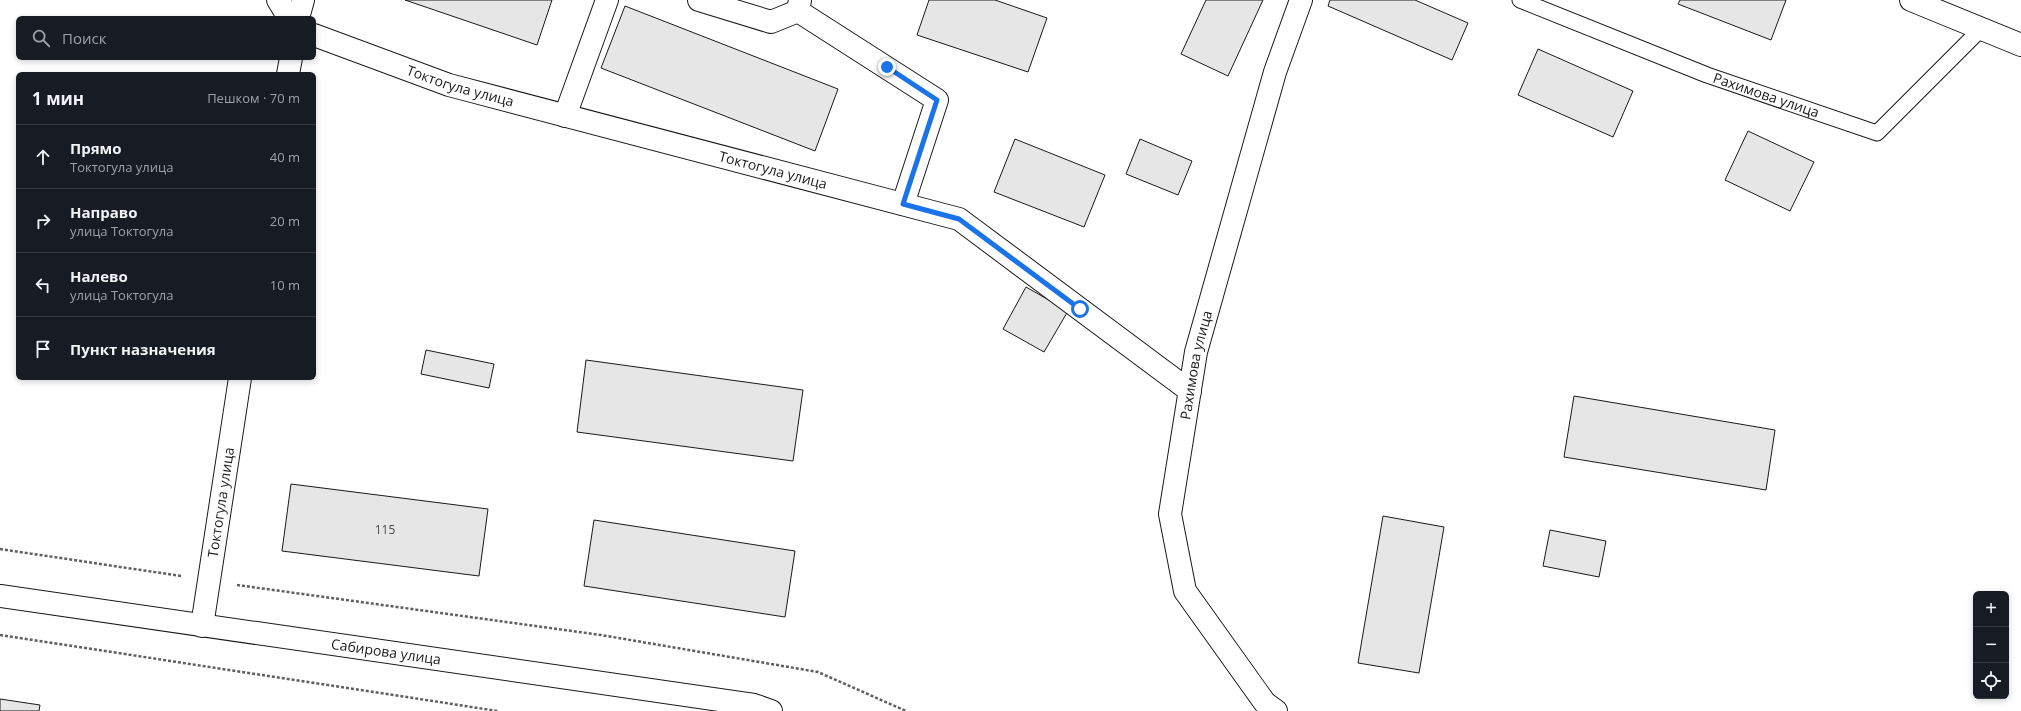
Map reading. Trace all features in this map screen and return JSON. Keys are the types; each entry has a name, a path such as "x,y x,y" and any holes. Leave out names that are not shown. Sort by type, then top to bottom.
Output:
{"main road":[{"path":"278,0 288,16"},
{"path":"299,16 303,0"},
{"path":"565,116 607,0"},
{"path":"698,0 771,22 799,5 937,100 903,204"},
{"name":"Рахимова улица","path":"1276,711 1265,703 1185,591 1170,514 1196,352 1275,72 1301,0"},
{"path":"1911,0 2021,45"},
{"name":"Токтогула улица","path":"316,36 449,85 959,219 1190,390"},
{"path":"288,72 291,60"},
{"name":"Токтогула улица","path":"202,626 240,380"},
{"name":"Сабирова улица","path":"0,596 754,704 771,711"}],"lane":[{"name":"Рахимова улица","path":"1520,0 1707,75 1877,133 1981,29"}],"path":[{"path":"0,549 208,580 601,635 818,672 906,711"},
{"path":"0,635 498,711"}],"building":[{"path":"405,0 552,0 537,45"},
{"path":"929,0 995,0 1047,18 1028,72 917,35"},
{"path":"1206,0 1263,0 1228,76 1181,54"},
{"path":"1330,0 1415,0 1468,23 1452,60 1328,6"},
{"path":"1680,0 1786,0 1771,40 1678,4"},
{"path":"625,6 838,89 815,151 601,68"},
{"path":"1538,49 1633,91 1613,137 1518,95"},
{"path":"1748,131 1814,162 1790,211 1725,180"},
{"path":"1015,139 1105,175 1084,227 994,192"},
{"path":"1140,139 1192,161 1178,195 1126,174"},
{"path":"1026,287 1068,311 1044,352 1003,329"},
{"path":"426,350 494,364 489,388 421,374"},
{"path":"586,360 803,390 793,461 577,432"},
{"path":"1574,396 1775,430 1766,490 1564,457"},
{"path":"291,484 488,509 479,576 282,551"},
{"path":"1383,516 1444,527 1419,673 1358,663"},
{"path":"594,520 795,551 785,617 584,586"},
{"path":"1550,530 1606,541 1599,577 1543,566"},
{"path":"0,699 40,705 39,711 0,711"}],"route":[{"path":"887,67 937,100 903,204 959,219 1080,309"}]}
